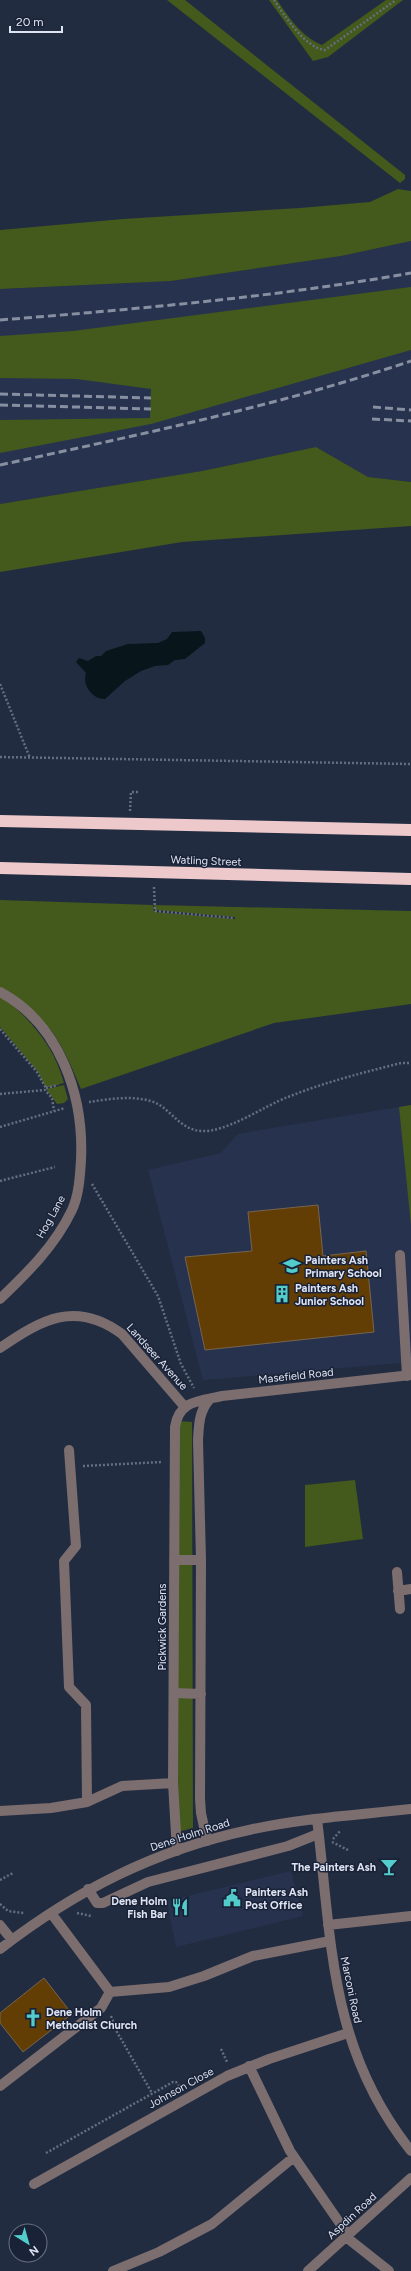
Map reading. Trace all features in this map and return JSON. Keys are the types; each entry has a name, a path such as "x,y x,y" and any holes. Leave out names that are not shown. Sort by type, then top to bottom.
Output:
{"highway":[{"path":"0,821 411,830"},
{"name":"Watling Street","path":"0,868 411,879"}],"street":[{"name":"Hog Lane","path":"0,992 12,998 48,1035 62,1060 77,1105 82,1134 77,1193 71,1210 46,1251 0,1299"},
{"path":"400,1255 409,1376"},
{"name":"Landseer Avenue","path":"0,1348 40,1324 58,1318 72,1315 90,1318 110,1326 122,1334 184,1406"},
{"name":"Masefield Road","path":"184,1406 193,1401 208,1400 222,1396 409,1376"},
{"path":"208,1400 202,1410 199,1421 201,1560 200,1799 201,1813 208,1841"},
{"name":"Pickwick Gardens","path":"177,1851 173,1783 175,1462 176,1424 184,1406"},
{"path":"69,1450 76,1546 64,1561 69,1687 86,1706 88,1802"},
{"path":"174,1560 201,1560"},
{"path":"396,1572 400,1609"},
{"path":"398,1591 411,1589"},
{"path":"174,1693 201,1694"},
{"path":"0,1811 51,1808 88,1802 122,1786 173,1783"},
{"name":"Dene Holm Road","path":"0,1949 50,1912 88,1889 132,1868 177,1851 248,1830 317,1819 411,1809"},
{"name":"Marconi Road","path":"317,1819 335,1984 348,2033 368,2084 397,2132 411,2151"},
{"path":"88,1889 97,1903 103,1903 148,1882 288,1846 318,1834"},
{"path":"50,1912 110,1992"},
{"path":"328,1925 411,1916"},
{"path":"0,1925 12,1940"},
{"path":"110,1992 169,1987 204,1976 253,1956 330,1941"},
{"path":"0,2086 101,2008 110,1992"},
{"name":"Johnson Close","path":"34,2184 207,2087 249,2066 348,2033"},
{"path":"249,2066 294,2157 347,2236 389,2271"},
{"path":"113,2271 159,2252 212,2224 294,2157"},
{"name":"Aspdin Road","path":"308,2271 411,2178"}],"path":[{"path":"274,0 300,34 313,45 325,50 396,0"},
{"path":"0,684 30,758"},
{"path":"0,757 411,764"},
{"path":"130,824 131,792 140,792"},
{"path":"154,873 154,911 234,918"},
{"path":"0,1029 38,1073 46,1088"},
{"path":"0,1127 54,1110 77,1105 115,1099 136,1099 152,1102 186,1126 201,1131 228,1124 277,1101 334,1080 401,1063 411,1063"},
{"path":"0,1094 45,1090 52,1098 54,1110"},
{"path":"0,1181 55,1167"},
{"path":"90,1180 158,1296 181,1364 195,1389 208,1400"},
{"path":"70,1466 175,1462"},
{"path":"342,1830 335,1835 331,1844 348,1850"},
{"path":"0,1880 13,1873"},
{"path":"110,2014 117,2032 152,2093"},
{"path":"220,2049 229,2066"}],"shaded area":[{"path":"411,241 411,482 368,477 316,447 202,471 0,504 0,289 171,281 341,256"},
{"path":"201,631 205,638 205,643 185,659 175,660 168,665 155,666 141,671 125,681 105,699 96,697 92,694 85,682 86,673 76,662 79,658 88,661 96,656 101,656 106,651 128,644 158,643 167,639 172,632"},
{"name":"Painters Ash Primary School","path":"411,1105 411,1362 203,1380 148,1170 221,1153 238,1134"},
{"path":"291,1871 303,1916 176,1947 167,1901"}],"green space":[{"path":"167,0 185,0 405,175 405,179 400,183"},
{"path":"269,0 277,0 291,20 302,32 322,45 386,0 403,0 328,57 313,61"},
{"path":"398,189 411,191 411,241 341,256 171,281 0,289 0,230 123,219 370,202"},
{"path":"411,287 411,350 151,424 0,453 0,420 150,418 151,389 77,379 0,378 0,336 73,331"},
{"path":"316,447 368,477 411,482 411,526 182,542 0,572 0,504 202,471"},
{"path":"0,900 153,905 154,912 235,919 235,917 155,910 154,905 411,911 411,1004 274,1023 81,1089 66,1055 51,1030 31,1010 0,987"},
{"path":"0,995 21,1013 40,1034 54,1057 64,1083 46,1088 38,1072 0,1027"},
{"path":"64,1085 68,1099 64,1103 57,1104 46,1089"},
{"path":"411,1105 411,1225 399,1107"},
{"path":"178,1421 192,1422 193,1828 177,1832"},
{"path":"355,1480 363,1539 305,1547 305,1485"}],"building":[{"name":"Painters Ash Junior School","path":"318,1205 323,1256 366,1251 374,1332 205,1350 185,1257 252,1251 248,1212"},
{"name":"Dene Holm Methodist Church","path":"44,1978 72,2014 23,2052 0,2023 0,2013"}],"railway":[{"path":"0,320 155,307 258,296 411,273"},
{"path":"0,465 207,419 310,392 411,361"},
{"path":"0,394 151,398"},
{"path":"0,405 151,409"},
{"path":"373,407 411,410"},
{"path":"372,419 411,421"}],"place":[{"name":"Painters Ash Primary School","path":"292,1266"},
{"name":"Painters Ash Junior School","path":"282,1294"},
{"name":"The Painters Ash","path":"389,1867"},
{"name":"Painters Ash Post Office","path":"232,1898"},
{"name":"Dene Holm Fish Bar","path":"180,1907"},
{"name":"Dene Holm Methodist Church","path":"33,2018"}]}
